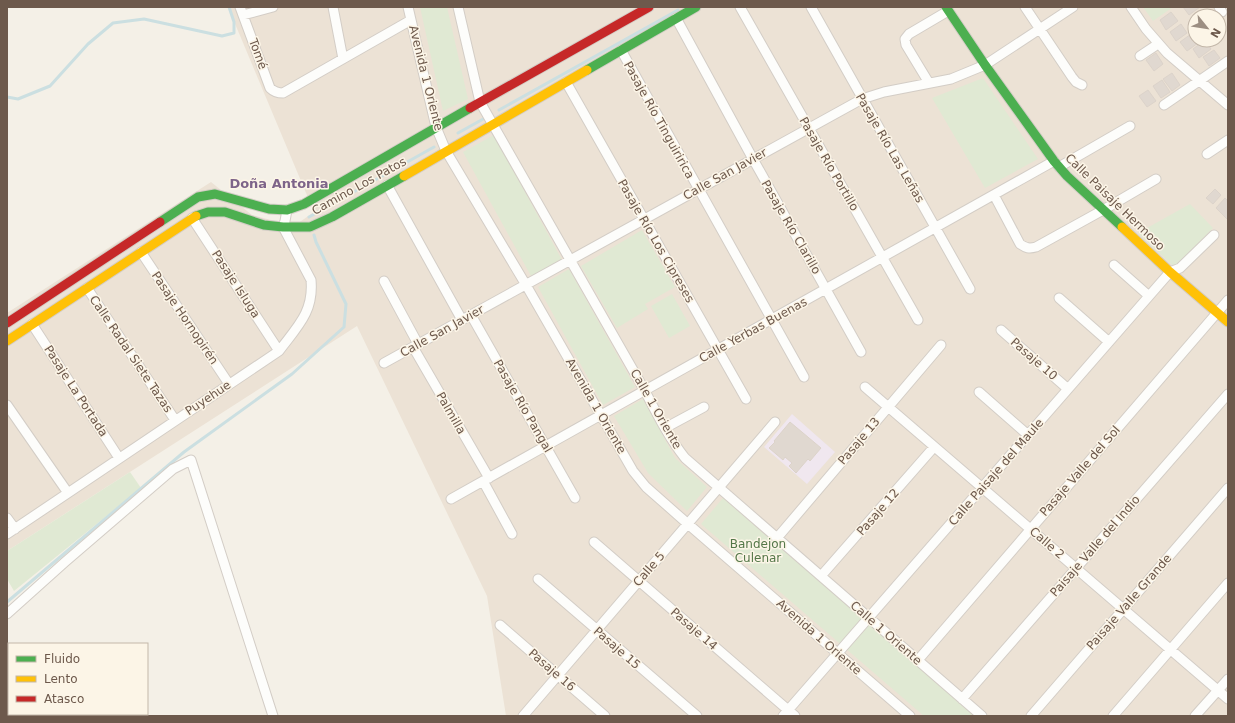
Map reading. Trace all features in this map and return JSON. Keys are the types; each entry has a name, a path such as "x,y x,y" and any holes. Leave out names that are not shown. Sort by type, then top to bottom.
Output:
{"street":[{"path":"242,11 273,7"},
{"path":"333,7 343,59 411,20"},
{"name":"Avenida 1 Oriente","path":"408,7 436,127 446,151 526,285 633,471 640,480 688,524 910,716"},
{"name":"Calle 1 Oriente","path":"458,7 480,102 645,390 665,428 685,458 982,716"},
{"name":"Camino Los Patos","path":"7,323 198,197 215,194 269,209 286,210 304,204 436,127 649,7"},
{"name":"Camino Los Patos","path":"7,341 192,218 205,212 225,212 264,225 283,228 310,227 332,217 696,7"},
{"name":"Pasaje Río Portillo","path":"740,7 918,320"},
{"name":"Pasaje Río Las Leñas","path":"811,7 970,289"},
{"path":"1025,7 1072,77 1076,82 1082,85"},
{"name":"Calle San Javier","path":"384,363 862,99 884,92 951,79 985,65 1073,7"},
{"path":"1131,7 1158,44 1173,59 1200,80 1228,105"},
{"path":"929,83 906,45 905,39 909,34 947,9"},
{"name":"Calle Paisaje Hermoso","path":"947,9 985,65 1057,164 1077,186 1170,272 1228,322"},
{"name":"Tomé","path":"242,11 270,88 276,92 283,93 343,59"},
{"name":"Pasaje Río Clarillo","path":"676,18 752,159 861,352"},
{"path":"1140,56 1158,44"},
{"name":"Pasaje Río Tinguiririca","path":"620,50 804,377"},
{"path":"1164,104 1228,61"},
{"name":"Pasaje Río Los Cipreses","path":"566,82 746,399"},
{"name":"Calle Yerbas Buenas","path":"451,499 994,196 1130,126"},
{"path":"1207,154 1228,140"},
{"path":"994,196 1020,244 1027,249 1036,247 1156,179"},
{"path":"387,185 462,320"},
{"path":"283,228 286,210"},
{"name":"Pasaje Isluga","path":"192,218 279,350"},
{"name":"Puyehue","path":"11,532 279,350 304,316 310,304 312,289 312,280 283,228"},
{"name":"Calle Paisaje del Maule","path":"789,714 869,618 1170,272 1180,268 1214,235"},
{"name":"Pasaje Hornopirén","path":"141,252 229,384"},
{"path":"1114,265 1149,296"},
{"name":"Palmilla","path":"384,281 512,534"},
{"name":"Calle Radal Siete Tazas","path":"88,288 176,420"},
{"path":"1059,298 1109,342"},
{"name":"Pasaje Valle del Sol","path":"918,660 1030,528 1228,300"},
{"name":"Pasaje La Portada","path":"34,306 30,311 30,317 34,320 119,458"},
{"name":"Pasaje Río Pangal","path":"471,315 576,498"},
{"name":"Pasaje 10","path":"1000,330 1068,389"},
{"name":"Pasaje 13","path":"777,538 941,345"},
{"name":"Calle 2","path":"865,387 1228,699"},
{"path":"979,392 1028,435"},
{"name":"Paisaje Valle del Indio","path":"962,699 1228,394"},
{"path":"7,405 68,493"},
{"path":"665,428 704,407"},
{"name":"Calle 5","path":"523,716 775,422"},
{"name":"Pasaje 12","path":"821,576 934,447"},
{"path":"7,614 173,469 191,460 273,716"},
{"name":"Paisaje Valle Grande","path":"1030,716 1228,488"},
{"path":"7,518 11,532"},
{"name":"Pasaje 14","path":"594,542 789,714"},
{"name":"Pasaje 15","path":"538,579 697,716"},
{"path":"1113,716 1228,583"},
{"name":"Pasaje 16","path":"500,625 605,716"},
{"path":"1195,716 1228,679"}],"shaded area":[{"path":"228,7 1228,7 1228,716 506,716 487,596 357,326 7,551 7,313 211,182 252,215 294,226 314,212"},
{"path":"792,414 835,452 807,484 764,447"}],"green space":[{"path":"420,7 447,7 468,99 443,111"},
{"path":"1143,7 1173,7 1153,21"},
{"path":"983,78 1038,159 985,188 932,98"},
{"path":"494,135 562,260 531,276 463,152"},
{"path":"1190,204 1213,228 1175,268 1138,233"},
{"path":"642,230 675,287 645,304 648,309 617,328 581,266"},
{"path":"569,269 635,387 603,405 538,287"},
{"path":"672,294 690,326 669,338 651,306"},
{"path":"643,399 675,458 707,487 687,511 648,473 614,416"},
{"path":"130,472 141,488 14,591 7,579 7,551"},
{"name":"Bandejon Culenar","path":"723,498 975,716 924,716 701,524"}],"building":[{"path":"1183,7 1200,7 1187,8 1187,12"},
{"path":"1171,12 1178,21 1166,30 1160,20"},
{"path":"1181,24 1187,33 1176,41 1170,32"},
{"path":"1187,37 1187,48 1191,48 1187,51 1180,42"},
{"path":"1210,48 1211,49 1199,58 1193,49"},
{"path":"1214,50 1220,58 1209,66 1203,57"},
{"path":"1156,53 1163,64 1154,71 1146,60"},
{"path":"1172,73 1180,85 1172,91 1163,79"},
{"path":"1162,80 1170,92 1161,98 1153,86"},
{"path":"1148,90 1156,101 1147,107 1139,96"},
{"path":"1215,189 1221,195 1213,204 1206,198"},
{"path":"1225,198 1228,201 1228,220 1216,208"},
{"path":"790,422 821,448 810,461 808,459 796,473 789,466 792,463 785,457 783,460 769,448"}],"waterway":[{"path":"7,97 18,99 50,86 88,44 113,23 144,19 222,36 234,33 234,22 229,7"},
{"path":"499,110 678,10"},
{"path":"458,133 485,118"},
{"path":"309,217 434,147"},
{"path":"7,602 184,452 292,374 344,327 346,304 314,235"}],"traffic: fast":[{"path":"587,70 696,7"},
{"path":"946,7 985,65 1054,161 1067,176 1122,227"},
{"path":"160,222 198,197 215,194 269,209 287,210 304,204 470,108"},
{"path":"196,216 208,212 225,212 264,225 310,227 332,217 404,176"}],"traffic: slow":[{"path":"404,176 587,70"},
{"path":"7,341 196,216"},
{"path":"1122,227 1170,272 1228,322"}],"traffic: jam":[{"path":"470,108 649,7"},
{"path":"7,323 160,222"}],"district":[{"name":"Doña Antonia","path":"279,183"}]}
